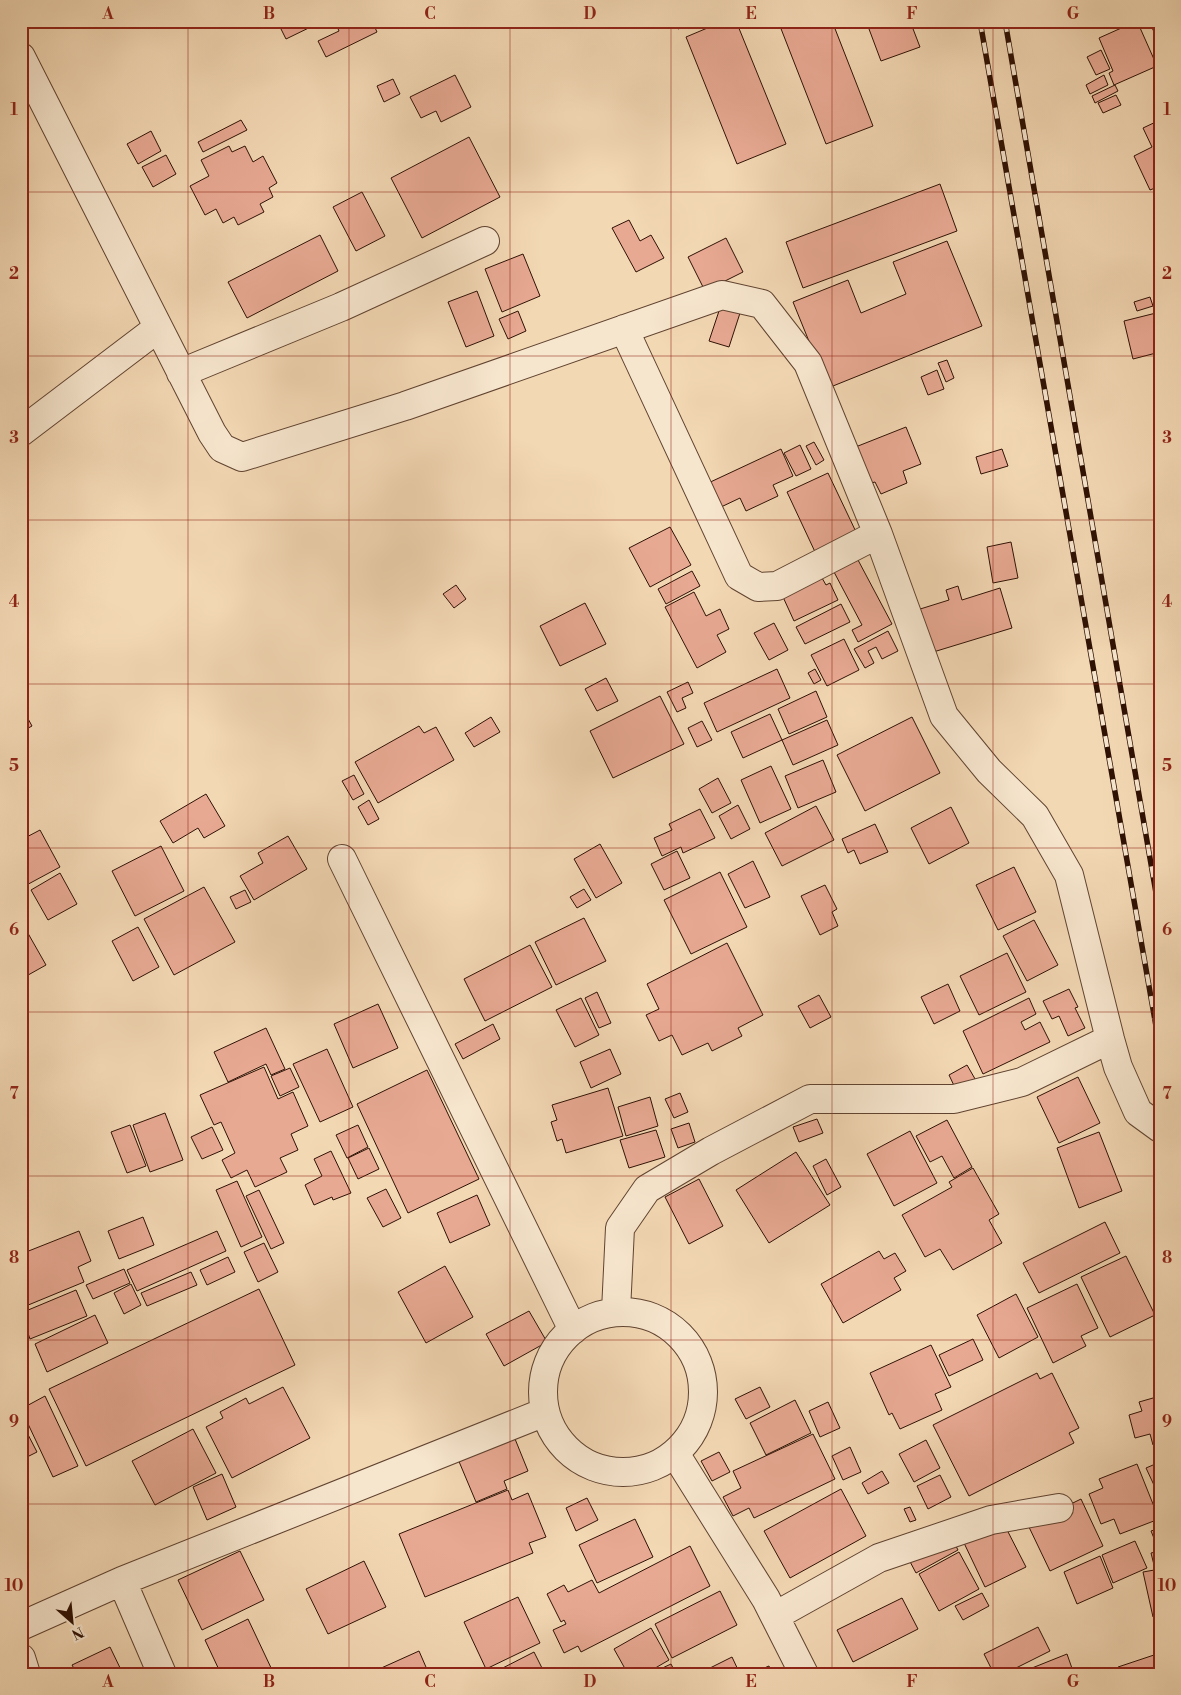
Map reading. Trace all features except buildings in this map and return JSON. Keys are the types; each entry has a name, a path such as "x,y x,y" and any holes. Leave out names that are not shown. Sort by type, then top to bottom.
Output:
{"street":[{"path":"21,57 212,433 222,448 242,457 405,406 722,295 762,304 808,363 878,534 944,716 989,771 1035,816 1069,875 1118,1067 1138,1112 1160,1128"},
{"path":"181,373 341,306 485,240"},
{"path":"21,432 158,328"},
{"path":"624,329 739,576 758,587 777,586 878,534"},
{"path":"342,859 573,1330"},
{"path":"616,1311 620,1228 647,1190 711,1151 810,1098 954,1099 1022,1082 1110,1040"},
{"path":"616,1311 647,1314 675,1329 695,1354 704,1384 700,1416 676,1455 630,1472 598,1469 570,1454 551,1430 542,1399 545,1368 560,1340 585,1320 616,1311"},
{"path":"21,1626 122,1581 546,1412"},
{"path":"676,1455 766,1598 804,1674"},
{"path":"775,1616 879,1558 991,1520 1059,1508"},
{"path":"122,1581 162,1674"},
{"path":"21,1658 26,1674"}],"railway":[{"path":"980,21 1160,1049"},
{"path":"1005,21 1160,916"}]}
